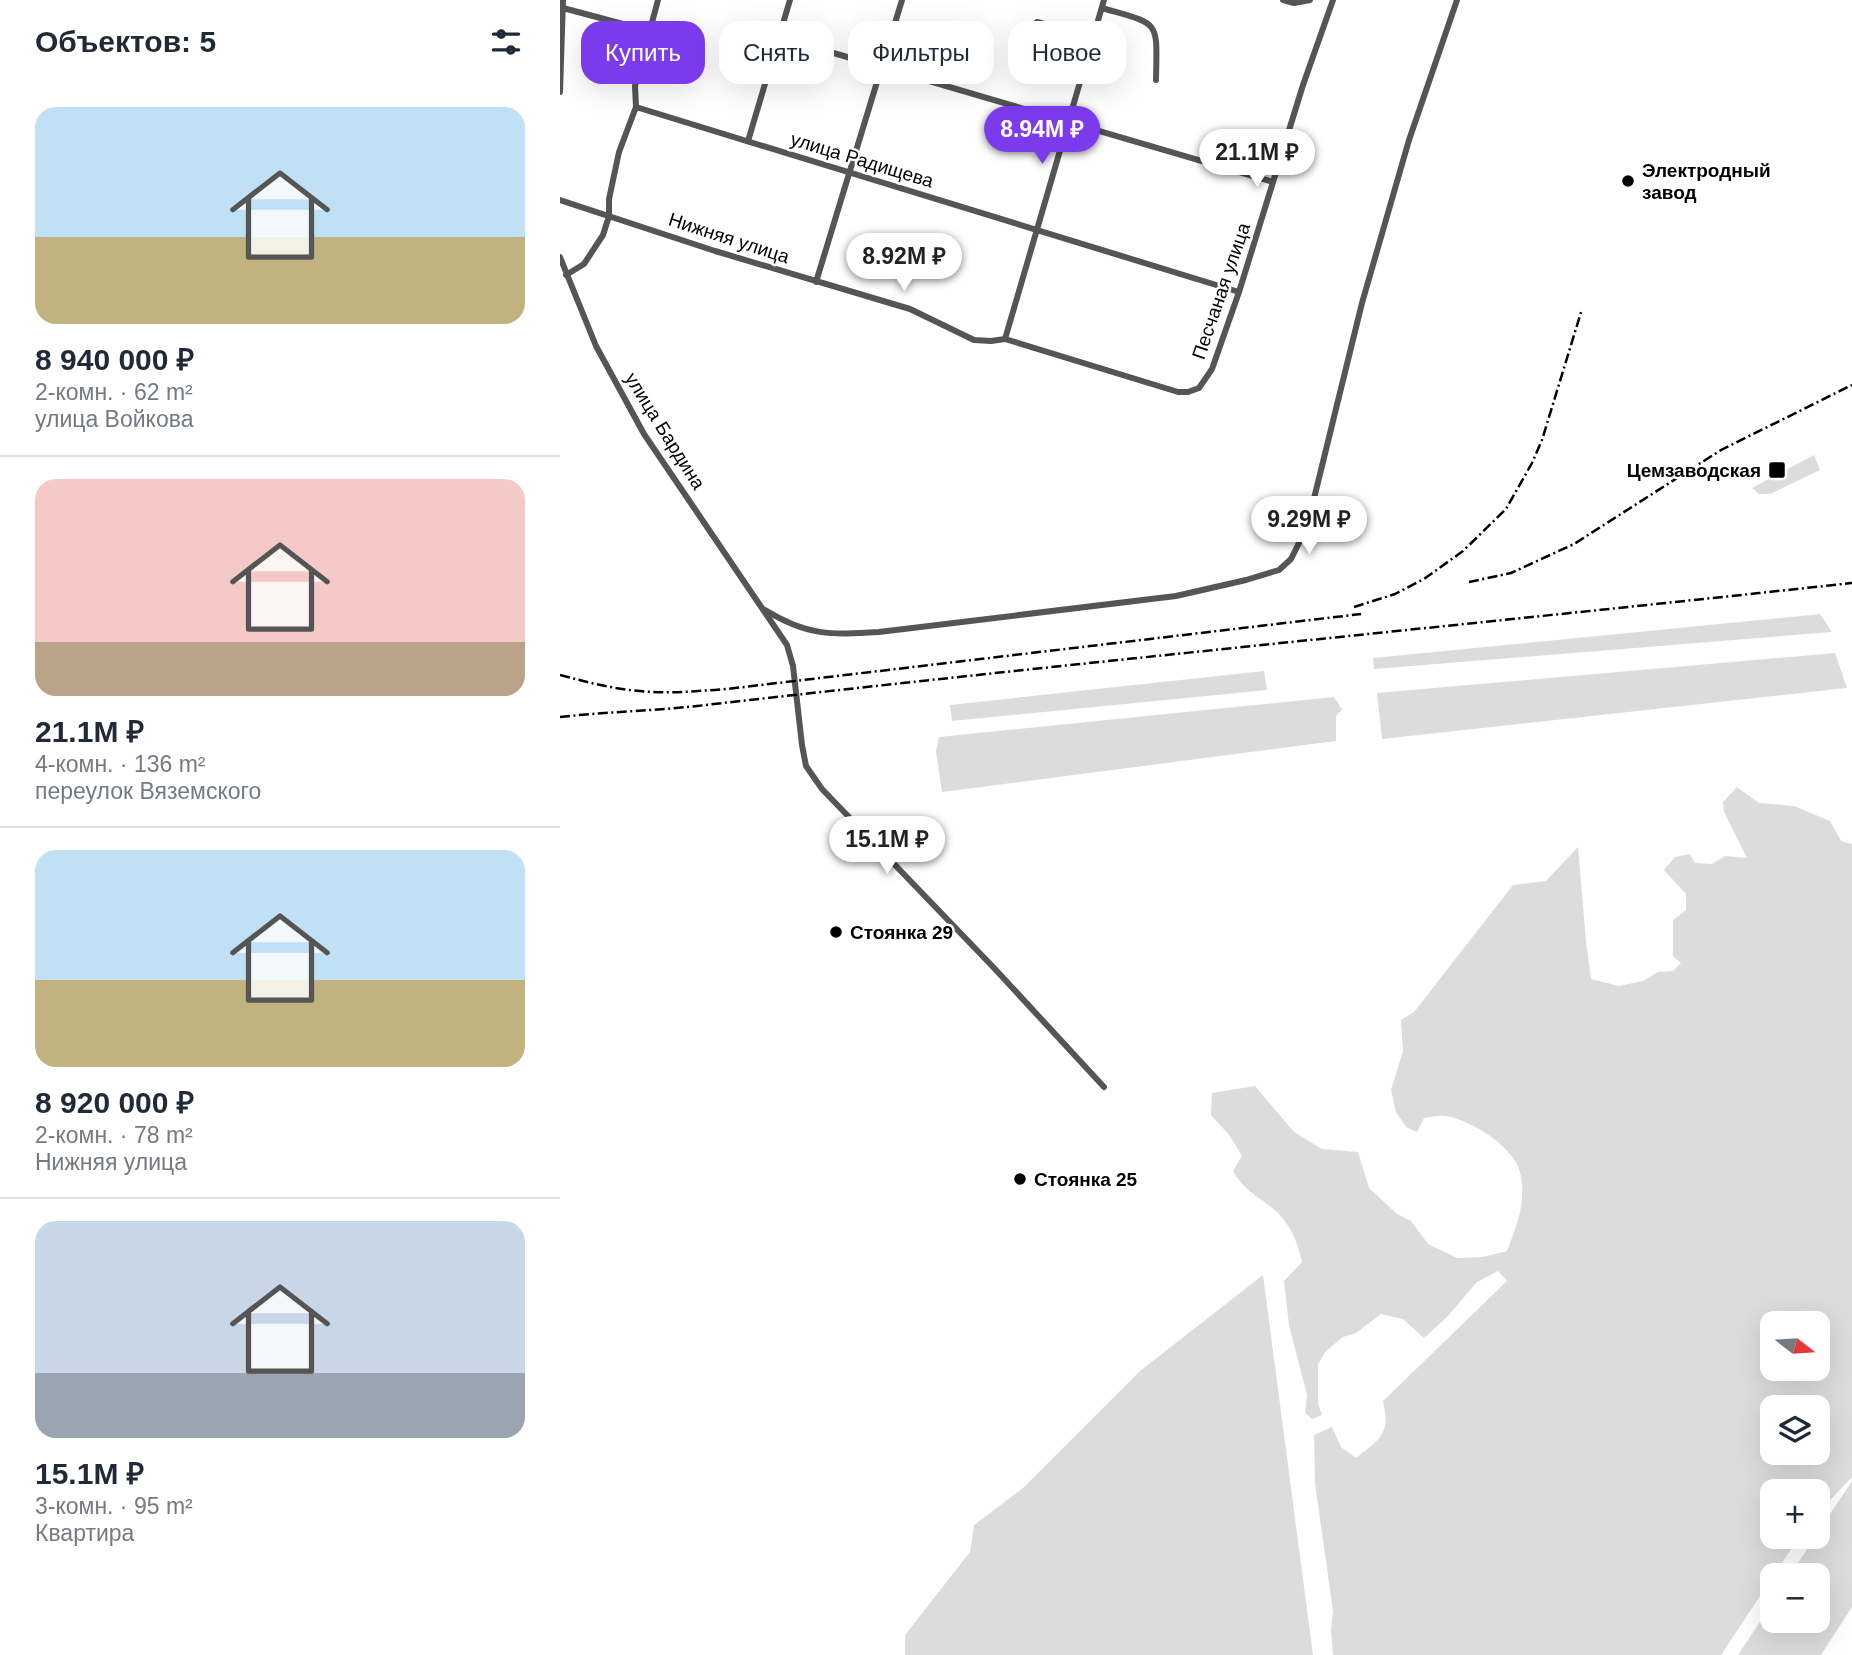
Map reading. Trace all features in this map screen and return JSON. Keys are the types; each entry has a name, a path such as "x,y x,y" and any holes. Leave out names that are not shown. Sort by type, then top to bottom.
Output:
{"street":[{"path":"560,92 563,0"},
{"path":"652,21 658,0"},
{"path":"784,21 790,0"},
{"path":"896,21 902,0"},
{"path":"1098,21 1104,0"},
{"path":"1283,0 1294,3 1310,0"},
{"name":"Песчаная улица","path":"1199,388 1212,369 1239,292 1333,0"},
{"path":"765,610 786,624 814,633 840,635 879,632 1176,596 1279,570 1291,559 1307,527 1362,303 1409,140 1457,0"},
{"path":"562,8 611,21"},
{"path":"1102,8 1147,22 1153,27 1157,36 1156,80"},
{"path":"566,275 584,264 594,251 609,216 609,199 620,152 636,107 636,84"},
{"path":"748,141 765,84"},
{"path":"816,282 877,84"},
{"path":"940,84 1273,182"},
{"path":"1005,339 1080,84"},
{"name":"улица Радищева","path":"636,107 1239,292"},
{"name":"Нижняя улица","path":"560,200 816,282 910,309 974,340 1005,339 1178,392 1188,393 1199,388"},
{"name":"улица Бардина","path":"560,257 596,346 644,434 787,645 793,667 806,765 822,789 1104,1087"}],"shaded area":[{"path":"1814,455 1820,470 1770,494 1759,494 1752,488"},
{"path":"1820,614 1832,632 1374,669 1373,658"},
{"path":"1835,653 1847,688 1382,739 1377,693"},
{"path":"1264,671 1267,690 952,721 950,705"},
{"path":"1334,697 1342,709 1336,716 1336,741 942,792 936,751 939,737"},
{"path":"1737,787 1759,803 1794,806 1830,821 1841,841 1852,844 1852,1477 1830,1500 1830,1479 1760,1479 1760,1549 1791,1549 1782,1563 1760,1563 1760,1596 1721,1655 1333,1655 1333,1611 1315,1483 1314,1435 1332,1427 1341,1447 1356,1458 1377,1440 1384,1429 1386,1421 1383,1401 1507,1281 1498,1271 1477,1282 1447,1317 1424,1338 1403,1319 1381,1314 1356,1333 1343,1337 1326,1351 1318,1364 1318,1404 1322,1415 1312,1419 1305,1413 1307,1395 1289,1325 1284,1281 1302,1262 1298,1248 1282,1217 1248,1189 1233,1171 1242,1156 1230,1136 1211,1115 1212,1093 1255,1086 1294,1132 1322,1149 1358,1152 1369,1188 1397,1214 1411,1221 1428,1244 1457,1258 1483,1257 1507,1251 1522,1203 1522,1183 1516,1163 1490,1136 1455,1118 1424,1118 1417,1132 1406,1127 1396,1112 1391,1090 1403,1051 1401,1020 1414,1012 1513,885 1546,881 1578,847 1591,979 1619,986 1643,981 1658,972 1673,971 1681,963 1673,956 1673,920 1686,910 1686,894 1664,870 1675,857 1690,854 1695,863 1712,864 1725,856 1747,858 1724,812 1723,802"},
{"path":"1263,1275 1313,1655 905,1655 905,1635 970,1552 974,1525 1023,1488 1140,1371"},
{"path":"1852,1481 1852,1607 1821,1655 1738,1655 1760,1622 1760,1633 1830,1633 1830,1563 1798,1563 1807,1549 1830,1549 1830,1514"}],"railway":[{"path":"1354,607 1395,594 1424,579 1463,551 1506,509 1542,440 1582,309"},
{"path":"1469,582 1511,573 1574,544 1721,450 1852,385"},
{"path":"560,717 697,706 1852,583"},
{"path":"560,675 640,691 727,689 1361,614"}],"place":[{"name":"Электродный завод","path":"1628,181"},
{"name":"Цемзаводская","path":"1777,470"},
{"name":"Стоянка 29","path":"836,932"},
{"name":"Стоянка 25","path":"1020,1179"}]}
